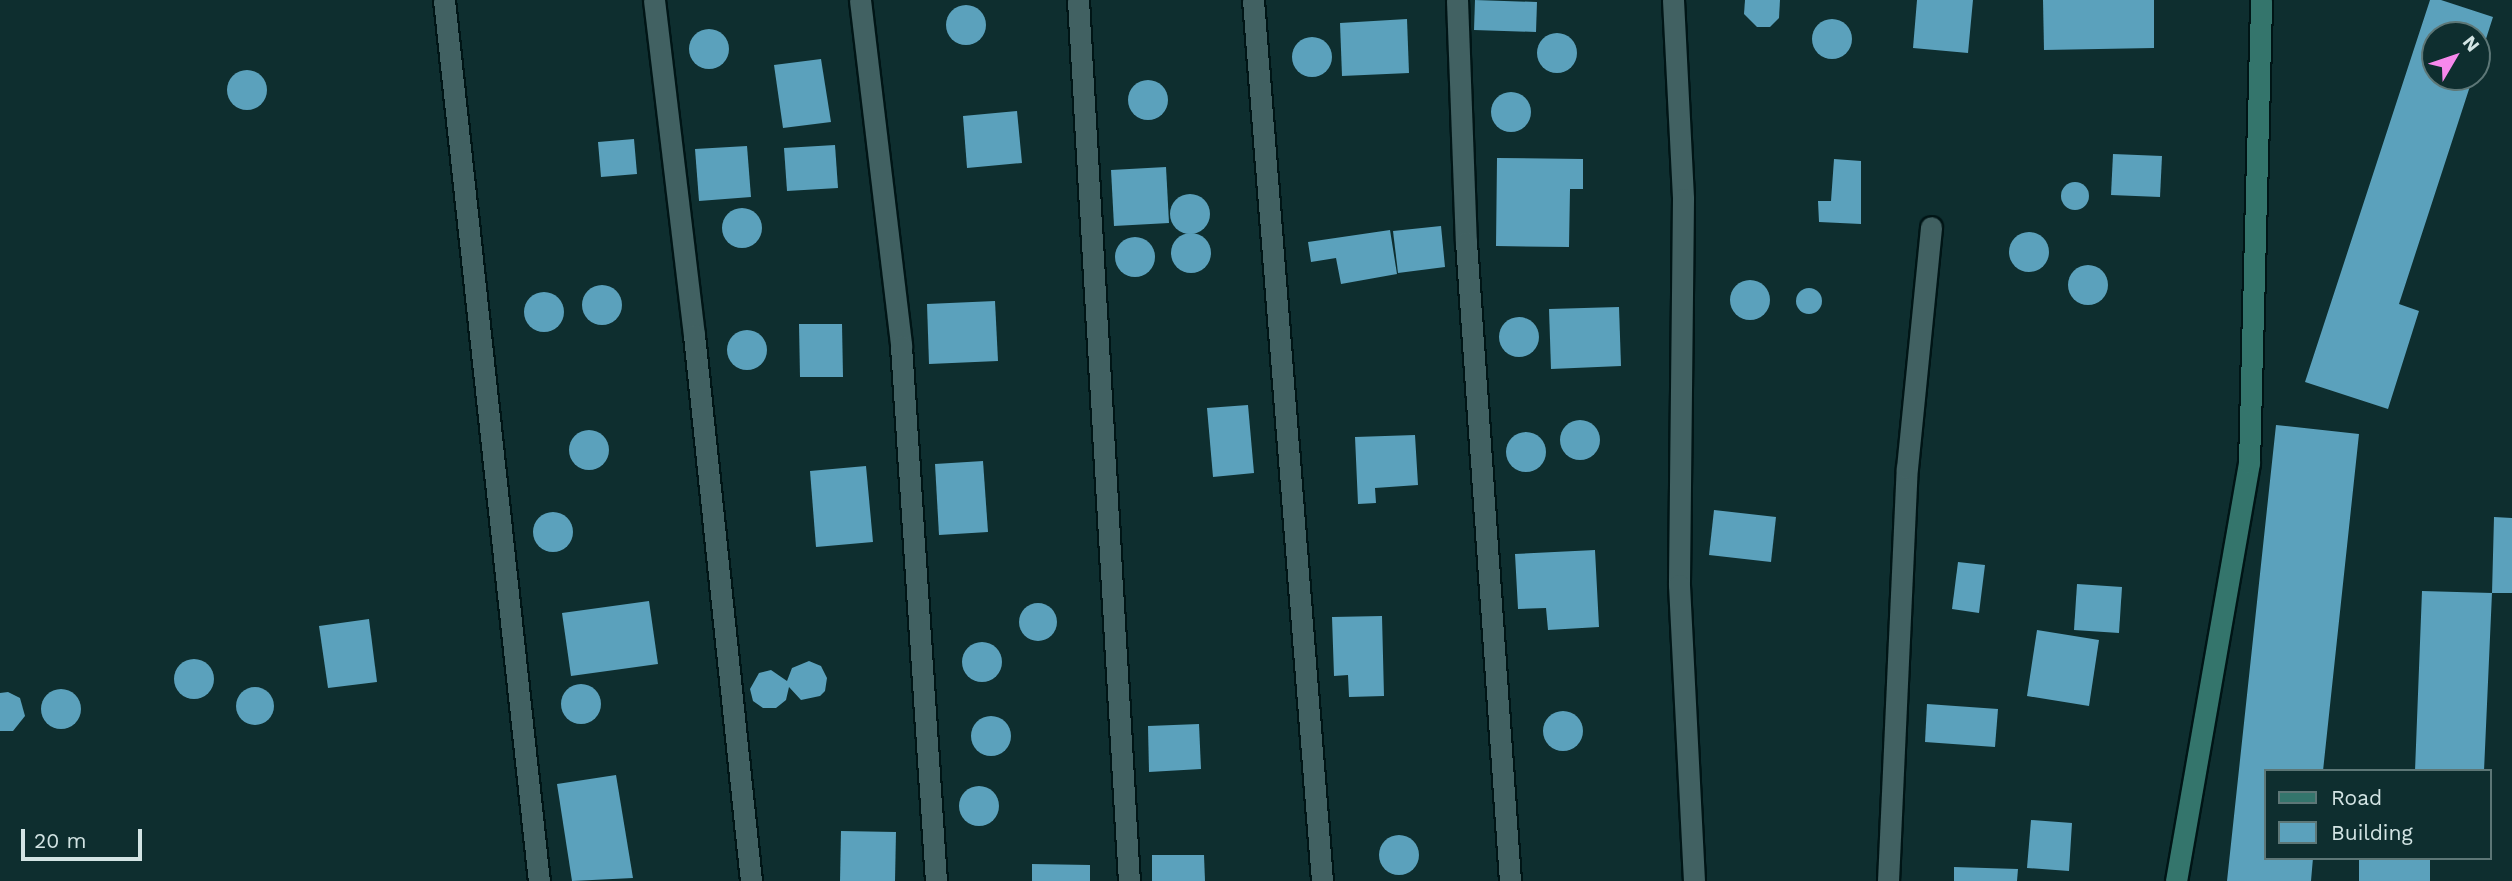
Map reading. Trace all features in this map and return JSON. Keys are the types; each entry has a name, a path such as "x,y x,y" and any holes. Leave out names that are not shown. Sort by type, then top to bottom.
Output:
{"street":[{"path":"444,0 539,881"},
{"path":"654,0 694,335 751,881"},
{"path":"860,0 901,346 936,881"},
{"path":"1078,0 1129,881"},
{"path":"1253,0 1322,881"},
{"path":"1457,0 1466,242 1510,881"},
{"path":"1673,0 1683,199 1679,585 1695,881"},
{"path":"2176,881 2249,463 2261,0"},
{"path":"1888,881 1907,468 1931,227"}],"building":[{"path":"1475,0 1537,2 1536,32 1474,30"},
{"path":"1745,0 1780,0 1779,18 1770,27 1757,27 1744,14"},
{"path":"1917,0 1973,0 1968,53 1913,48"},
{"path":"2043,0 2154,0 2154,48 2044,50"},
{"path":"2430,0 2441,0 2493,17 2491,23 2491,21 2423,21"},
{"path":"966,5 974,6 980,11 985,17 985,33 980,39 974,44 966,45 958,44 952,39 947,33 946,25 947,17 952,11 958,6"},
{"path":"1407,19 1409,73 1342,76 1340,23"},
{"path":"1832,19 1846,25 1852,39 1846,53 1832,59 1818,53 1812,39 1818,25"},
{"path":"2421,28 2421,91 2468,91 2399,304 2419,311 2388,409 2305,382"},
{"path":"709,29 723,35 729,49 723,63 709,69 695,63 689,49 695,35"},
{"path":"1557,33 1571,39 1577,53 1571,67 1557,73 1543,67 1537,53 1543,39"},
{"path":"1312,37 1320,38 1326,43 1331,49 1331,65 1326,71 1320,76 1312,77 1304,76 1298,71 1293,65 1292,57 1293,49 1298,43 1304,38"},
{"path":"821,59 831,122 783,128 774,65"},
{"path":"247,70 255,71 261,76 266,82 266,98 261,104 255,109 247,110 239,109 233,104 228,98 227,90 228,82 233,76 239,71"},
{"path":"1148,80 1162,86 1168,100 1162,114 1148,120 1134,114 1128,100 1134,86"},
{"path":"1511,92 1519,93 1525,98 1530,104 1530,120 1525,126 1519,131 1511,132 1503,131 1497,126 1492,120 1491,112 1492,104 1497,98 1503,93"},
{"path":"1017,111 1022,163 967,168 963,116"},
{"path":"634,139 637,174 601,177 598,142"},
{"path":"835,145 838,188 787,191 784,148"},
{"path":"747,146 751,197 699,201 695,149"},
{"path":"2113,154 2162,156 2160,197 2111,195"},
{"path":"1497,158 1583,159 1583,189 1570,189 1569,247 1496,246"},
{"path":"1834,159 1861,161 1861,224 1819,222 1818,201 1831,201"},
{"path":"1166,167 1169,223 1114,226 1111,170"},
{"path":"2075,182 2085,186 2089,196 2085,206 2075,210 2065,206 2061,196 2065,186"},
{"path":"1190,194 1204,200 1210,214 1204,228 1190,234 1176,228 1170,214 1176,200"},
{"path":"742,208 756,214 762,228 756,242 742,248 728,242 722,228 728,214"},
{"path":"1441,226 1445,267 1398,273 1393,231"},
{"path":"1390,230 1397,274 1341,284 1336,258 1311,262 1308,242"},
{"path":"2029,232 2037,233 2043,238 2048,244 2048,260 2043,266 2037,271 2029,272 2021,271 2015,266 2010,260 2009,252 2010,244 2015,238 2021,233"},
{"path":"1191,233 1205,239 1211,253 1205,267 1191,273 1177,267 1171,253 1177,239"},
{"path":"1135,237 1149,243 1155,257 1149,271 1135,277 1121,271 1115,257 1121,243"},
{"path":"2088,265 2096,266 2102,271 2107,277 2107,293 2102,299 2096,304 2088,305 2080,304 2074,299 2069,293 2068,285 2069,277 2074,271 2080,266"},
{"path":"1750,280 1764,286 1770,300 1764,314 1750,320 1736,314 1730,300 1736,286"},
{"path":"602,285 610,286 616,291 621,297 621,313 616,319 610,324 602,325 594,324 588,319 583,313 582,305 583,297 588,291 594,286"},
{"path":"1809,288 1819,291 1822,301 1819,311 1809,314 1799,311 1796,301 1799,291"},
{"path":"544,292 552,293 558,298 563,304 563,320 558,326 552,331 544,332 536,331 530,326 525,320 524,312 525,304 530,298 536,293"},
{"path":"995,301 998,361 929,364 927,304"},
{"path":"1619,307 1621,366 1551,369 1549,309"},
{"path":"1519,317 1527,318 1533,323 1538,329 1538,345 1533,351 1527,356 1519,357 1511,356 1505,351 1500,345 1499,337 1500,329 1505,323 1511,318"},
{"path":"799,324 842,324 843,377 800,377"},
{"path":"747,330 755,331 761,336 766,342 766,358 761,364 755,369 747,370 739,369 733,364 728,358 727,350 728,342 733,336 739,331"},
{"path":"1248,405 1254,473 1213,477 1207,408"},
{"path":"1580,420 1588,421 1594,426 1599,432 1599,448 1594,454 1588,459 1580,460 1572,459 1566,454 1561,448 1560,440 1561,432 1566,426 1572,421"},
{"path":"2276,425 2359,434 2323,769 2264,769 2264,860 2313,860 2311,881 2227,881"},
{"path":"589,430 603,436 609,450 603,464 589,470 575,464 569,450 575,436"},
{"path":"1526,432 1534,433 1540,438 1545,444 1545,460 1540,466 1534,471 1526,472 1518,471 1512,466 1507,460 1506,452 1507,444 1512,438 1518,433"},
{"path":"1415,435 1418,485 1375,488 1376,503 1358,504 1355,437"},
{"path":"983,461 988,532 939,535 935,464"},
{"path":"866,466 873,542 816,547 810,471"},
{"path":"1714,510 1776,517 1771,562 1709,555"},
{"path":"553,512 561,513 567,518 572,524 572,540 567,546 561,551 553,552 545,551 539,546 534,540 533,532 534,524 539,518 545,513"},
{"path":"2494,517 2512,518 2512,593 2492,593"},
{"path":"1595,550 1599,627 1548,630 1546,608 1518,609 1515,554"},
{"path":"1958,562 1985,565 1979,613 1952,609"},
{"path":"2077,584 2122,587 2119,633 2074,630"},
{"path":"2422,591 2492,593 2484,769 2415,769"},
{"path":"649,601 658,664 571,676 562,613"},
{"path":"1038,603 1052,608 1057,622 1052,636 1038,641 1024,636 1019,622 1024,608"},
{"path":"1382,616 1384,696 1349,697 1348,675 1334,676 1332,617"},
{"path":"369,619 377,682 328,688 319,626"},
{"path":"2037,630 2099,640 2089,706 2027,696"},
{"path":"982,642 996,648 1002,662 996,676 982,682 968,676 962,662 968,648"},
{"path":"194,659 202,660 208,665 213,671 213,687 208,693 202,698 194,699 186,698 180,693 175,687 174,679 175,671 180,665 186,660"},
{"path":"809,661 821,666 827,678 825,691 820,696 801,700 789,687 786,700 776,708 763,708 753,701 750,689 759,673 771,670 787,681 792,668"},
{"path":"581,684 589,685 595,690 600,696 600,712 595,718 589,723 581,724 573,723 567,718 562,712 561,704 562,696 567,690 573,685"},
{"path":"255,687 269,692 274,706 269,720 255,725 241,720 236,706 241,692"},
{"path":"61,689 75,695 81,709 75,723 61,729 47,723 41,709 47,695"},
{"path":"8,692 20,698 25,716 13,731 0,731 0,693"},
{"path":"1927,704 1998,709 1995,747 1925,742"},
{"path":"1563,711 1571,712 1577,717 1582,723 1582,739 1577,745 1571,750 1563,751 1555,750 1549,745 1544,739 1543,731 1544,723 1549,717 1555,712"},
{"path":"991,716 1005,722 1011,736 1005,750 991,756 977,750 971,736 977,722"},
{"path":"1199,724 1201,769 1149,772 1148,726"},
{"path":"616,775 633,878 572,881 557,784"},
{"path":"979,786 993,792 999,806 993,820 979,826 965,820 959,806 965,792"},
{"path":"2031,820 2072,823 2069,871 2027,868"},
{"path":"841,831 896,832 895,881 840,881"},
{"path":"1399,835 1407,836 1413,841 1418,847 1418,863 1413,869 1407,874 1399,875 1391,874 1385,869 1380,863 1379,855 1380,847 1385,841 1391,836"},
{"path":"1152,855 1204,855 1205,881 1152,881"},
{"path":"2359,860 2430,860 2430,881 2359,881"},
{"path":"1032,864 1090,865 1090,881 1032,881"},
{"path":"1954,867 2018,869 2017,881 1954,881"}]}
